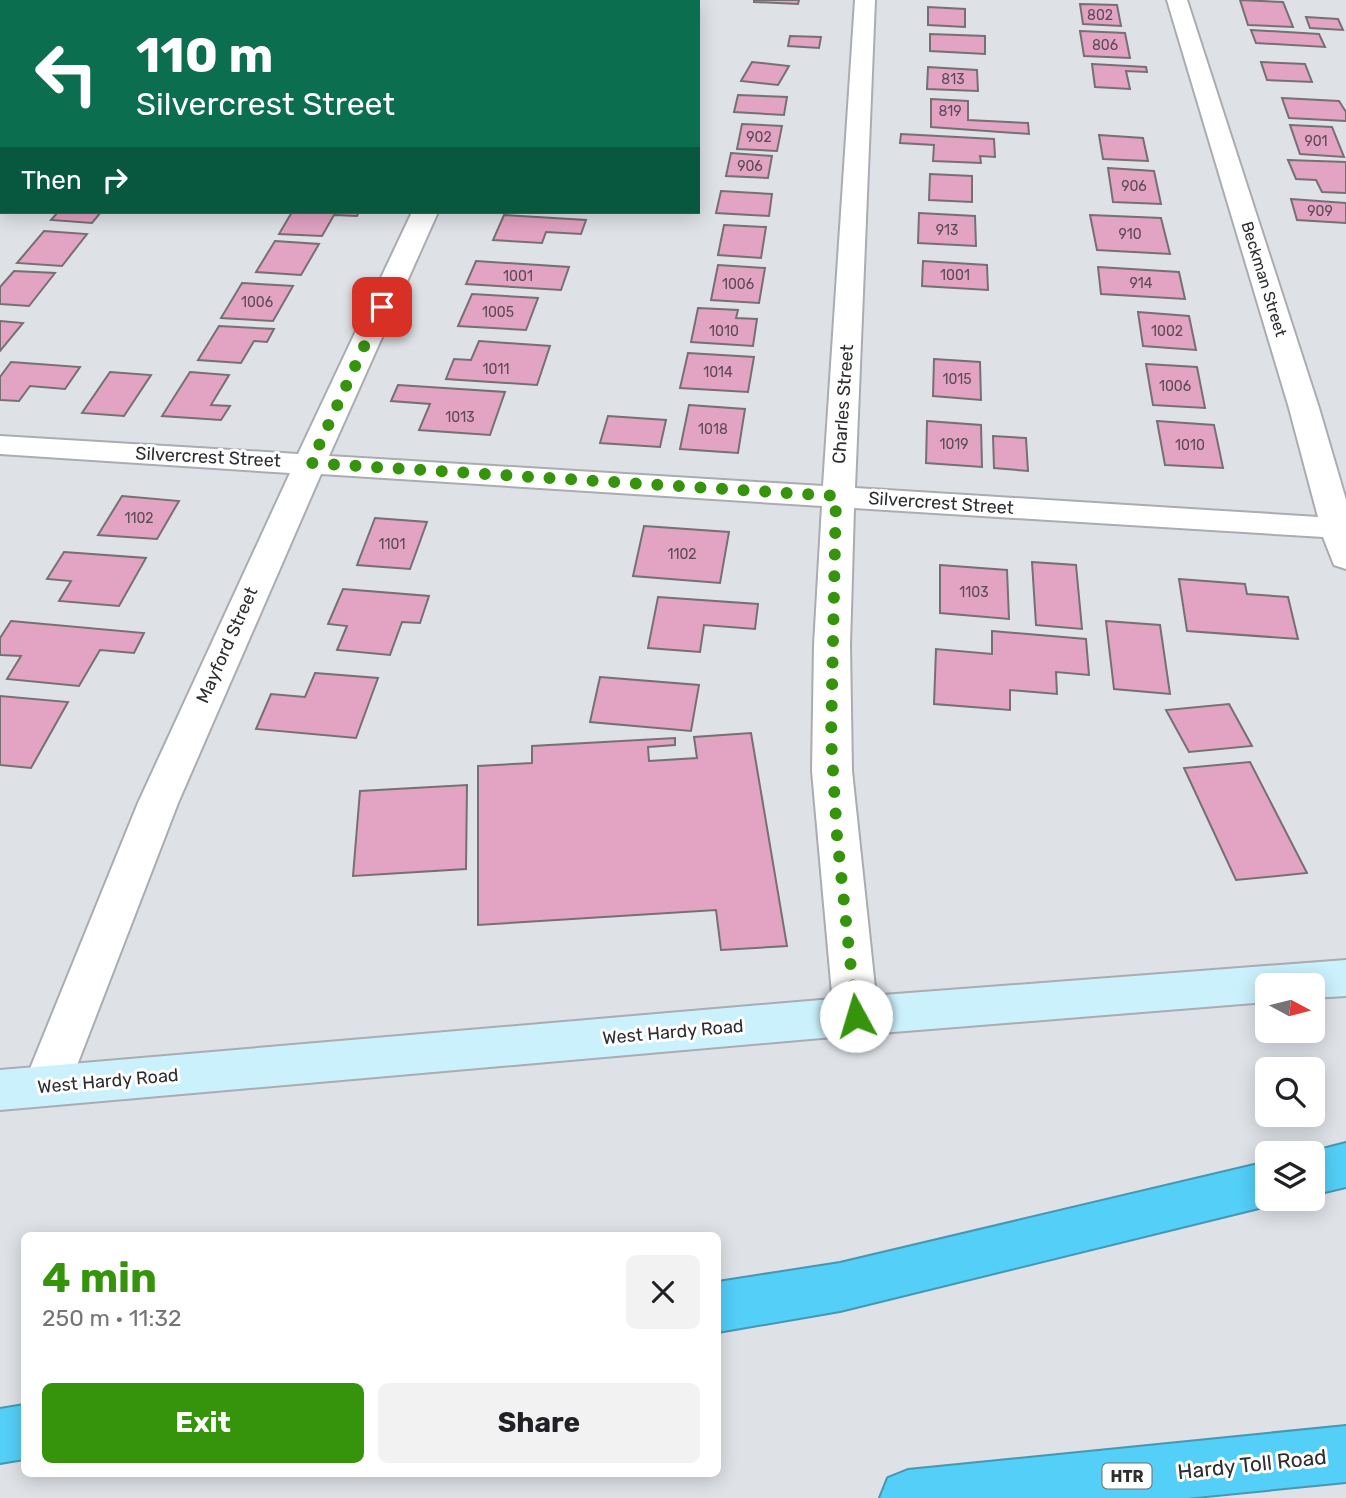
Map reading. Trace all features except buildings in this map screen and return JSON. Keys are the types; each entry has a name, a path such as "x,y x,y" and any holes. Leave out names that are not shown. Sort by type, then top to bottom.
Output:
{"highway":[{"path":"1325,1170 1346,1165"},
{"path":"721,1307 840,1287 1255,1187"},
{"path":"0,1436 21,1432"},
{"name":"Hardy Toll Road","path":"908,1498 1346,1454"}],"main road":[{"name":"West Hardy Road","path":"0,1090 856,1016 1346,978"}],"street":[{"name":"Charles Street","path":"856,1016 837,836 831,738 836,496 847,370 866,0"},
{"name":"Beckman Street","path":"1177,0 1304,408 1342,543"},
{"name":"Mayford Street","path":"46,1087 158,803 221,657 424,214"},
{"name":"Silvercrest Street","path":"0,445 836,496 1342,543"}],"route":[{"path":"382,307 311,463 836,496 831,738 837,836 856,1016"}]}
